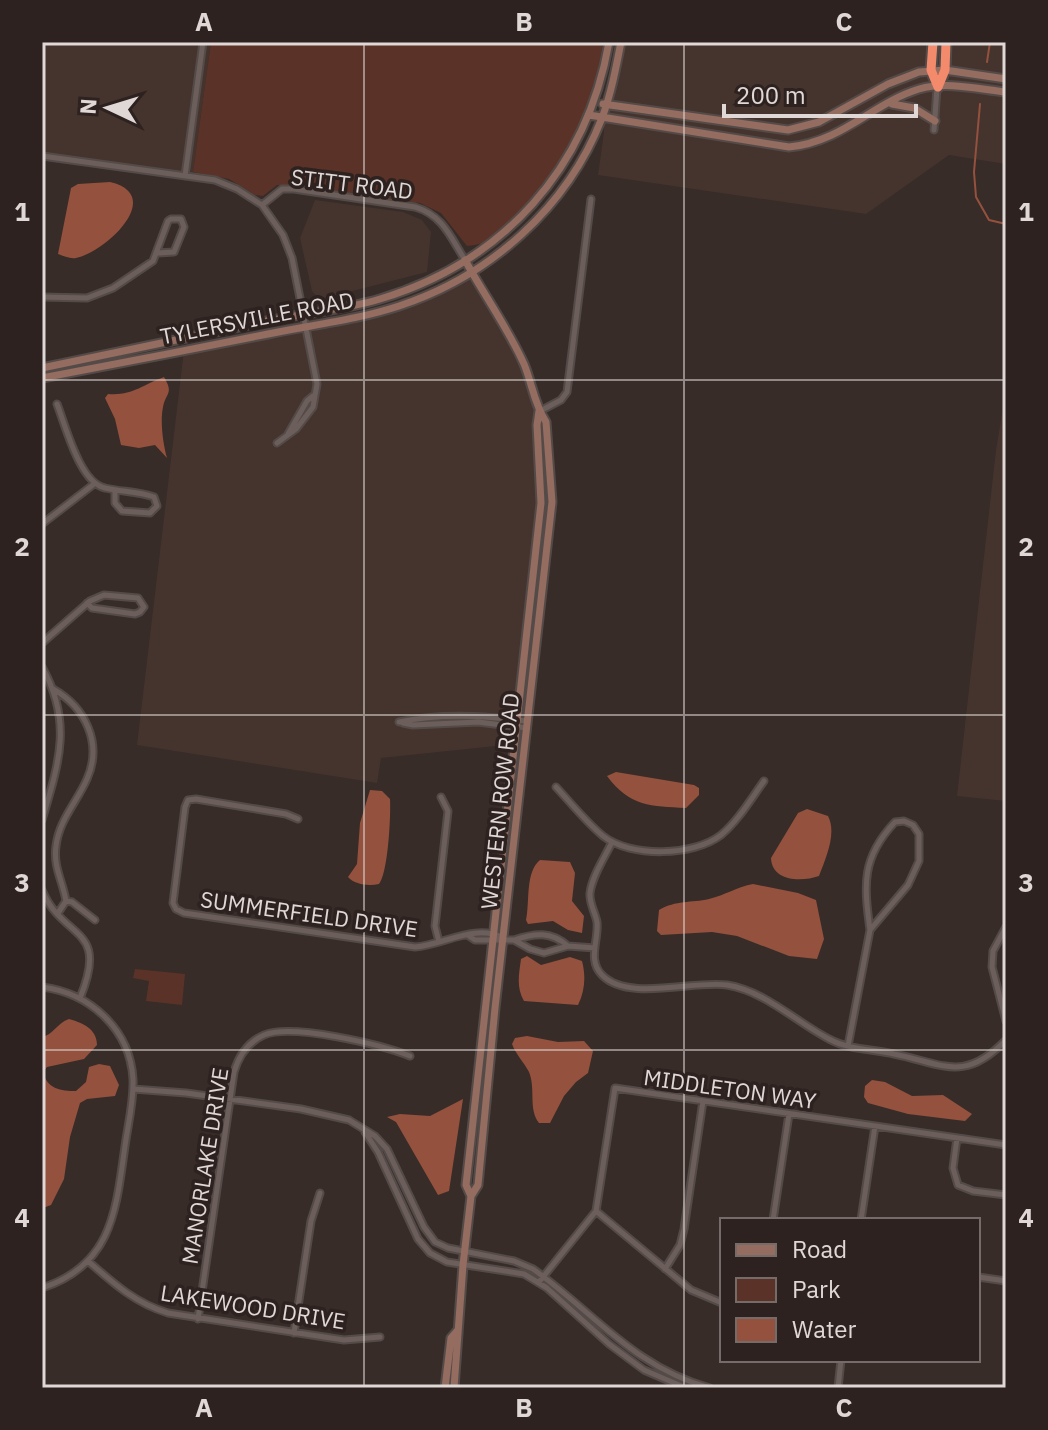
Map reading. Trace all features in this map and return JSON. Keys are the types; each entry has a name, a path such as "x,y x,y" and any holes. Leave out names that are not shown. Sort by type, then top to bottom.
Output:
{"highway":[{"path":"933,42 931,70 938,87"},
{"path":"938,87 945,70 946,42"}],"main road":[{"path":"465,260 500,237 531,208 566,161 589,115 609,42"},
{"path":"472,272 498,255 542,215 575,171 603,117 621,42"},
{"path":"593,103 788,130 819,122 906,76 931,70 1006,79"},
{"path":"589,115 789,147 813,143 838,133 918,90 938,87 1006,92"},
{"path":"890,104 909,106 935,126"},
{"name":"WESTERN ROW ROAD","path":"454,1388 463,1265 467,1252 471,1196 478,1185 552,502 546,422 539,411 522,360 465,260"},
{"name":"TYLERSVILLE ROAD","path":"42,368 378,300 439,276 465,260"},
{"name":"TYLERSVILLE ROAD","path":"42,378 398,306 472,272"},
{"name":"WESTERN ROW ROAD","path":"471,1196 466,1185 541,503 539,411"},
{"name":"WESTERN ROW ROAD","path":"445,1388 451,1338 457,1331"}],"street":[{"path":"185,176 203,42"},
{"path":"935,126 938,87"},
{"path":"42,156 228,184 262,205 288,247 317,377 313,407 296,429 277,443"},
{"name":"STITT ROAD","path":"262,205 282,189 294,189 427,210 443,223 465,260"},
{"path":"539,411 561,400 567,392 591,199"},
{"path":"42,297 96,296 150,264 158,253 159,239 168,221 181,219 184,227 174,252 158,253"},
{"path":"57,404 84,472 94,484 145,493 154,497 157,506 150,513 122,511 115,503 115,490"},
{"path":"42,524 94,484"},
{"path":"42,643 87,603 104,595 138,598 144,607 135,614 92,608 87,603"},
{"path":"42,667 53,689 62,743 57,772 42,820"},
{"path":"53,689 65,696 81,713 93,748 88,776 62,822 56,845 57,870 66,901 58,913"},
{"path":"517,723 475,715 399,722 413,725 478,722 527,724"},
{"path":"556,787 593,827 612,842 630,848 668,852 705,844 728,828 764,781"},
{"path":"439,942 435,926 448,811 441,797"},
{"name":"SUMMERFIELD DRIVE","path":"298,819 286,814 188,800 173,903 176,909 184,913 415,947 476,932 503,938"},
{"path":"848,1046 870,930 865,874 885,833 895,822 904,821 913,825 919,834 919,861 908,885 870,930"},
{"path":"612,842 591,890 591,904 597,923 595,948 598,970 612,982 660,989 730,985 749,992 827,1038 848,1046 947,1068 978,1062 1006,1040"},
{"path":"42,890 47,901 81,934 90,952 90,972 80,998"},
{"path":"66,901 72,902 95,920"},
{"path":"1006,927 993,951 992,967 1006,1021"},
{"path":"514,940 543,934 558,938 568,946"},
{"path":"503,938 544,953 568,946 595,948"},
{"path":"42,987 61,990 80,998 96,1008 116,1029 128,1056 133,1089 115,1213 106,1236 88,1261 66,1278 42,1288"},
{"name":"MANORLAKE DRIVE","path":"198,1319 234,1072 239,1058 251,1043 273,1032 293,1032 364,1042 410,1056"},
{"name":"MIDDLETON WAY","path":"596,1211 615,1088 1006,1145"},
{"path":"133,1089 230,1099 325,1113 349,1120 375,1136 387,1149 432,1238 444,1247 514,1261 629,1349 678,1377 710,1388"},
{"path":"665,1269 680,1245 684,1229 703,1101"},
{"path":"773,1218 789,1114"},
{"path":"861,1218 875,1126"},
{"path":"362,1128 378,1152 423,1247 438,1259 516,1271 541,1279 609,1344 644,1370 686,1388"},
{"path":"957,1138 953,1168 958,1185 973,1191 1006,1195"},
{"path":"294,1333 311,1221 320,1193"},
{"path":"541,1279 596,1211 691,1290 720,1302"},
{"name":"LAKEWOOD DRIVE","path":"88,1261 137,1301 168,1313 344,1340 380,1337"},
{"path":"980,1277 1006,1281"},
{"path":"838,1388 841,1362"},
{"path":"675,1384 678,1377"}],"shaded area":[{"path":"42,42 211,42 193,172 181,170 180,175 42,156"},
{"path":"621,42 1006,42 1006,164 949,155 866,214 598,175 603,117"},
{"path":"315,200 403,212 422,220 431,232 427,272 325,298 317,297 312,291 300,238"},
{"path":"472,272 515,346 539,411 542,480 514,744 381,758 377,783 137,745 184,350 398,306"},
{"path":"1006,390 1006,801 957,796 996,450"}],"green space":[{"path":"211,42 603,42 583,115 547,181 497,234 482,243 467,246 441,213 420,203 277,185 263,196 255,195 229,179 193,172"},
{"path":"135,969 185,974 182,1005 146,1001 149,981 133,978"}],"water":[{"path":"110,182 126,189 133,199 132,210 125,223 115,235 88,254 74,258 58,254 71,188 78,184"},
{"path":"164,377 169,390 162,419 167,458 155,445 139,448 121,445 115,419 105,398 108,394 130,392"},
{"path":"616,772 694,785 699,788 699,795 686,808 642,803 624,794 607,776"},
{"path":"370,790 382,791 390,799 385,868 379,884 371,885 348,877 357,864 360,823"},
{"path":"807,809 828,816 830,823 830,846 819,876 797,879 782,876 773,866 771,858 798,813"},
{"path":"540,860 570,862 575,873 572,901 584,916 582,933 568,930 553,921 528,924 530,880"},
{"path":"753,884 816,900 824,939 817,959 789,956 737,936 712,932 661,935 657,931 659,910 665,907 709,899"},
{"path":"527,956 541,965 570,957 582,961 584,983 578,1005 524,1001 519,975 521,959"},
{"path":"69,1019 92,1031 97,1045 84,1059 47,1067 43,1072 48,1082 60,1089 76,1091 86,1082 89,1067 99,1064 110,1066 119,1085 115,1096 87,1099 80,1103 70,1137 64,1179 51,1205 43,1208 42,1037"},
{"path":"527,1036 558,1042 584,1041 593,1051 588,1073 564,1096 550,1123 539,1123 536,1117 529,1072 512,1044 515,1038"},
{"path":"872,1080 885,1082 912,1096 943,1095 972,1114 965,1121 908,1114 868,1103 864,1097 865,1086"},
{"path":"463,1099 449,1191 438,1195 396,1122 387,1117 400,1114 430,1116"}],"waterway":[{"path":"987,62 990,42"},
{"path":"980,104 974,172 976,197 989,220 1006,224"}]}
